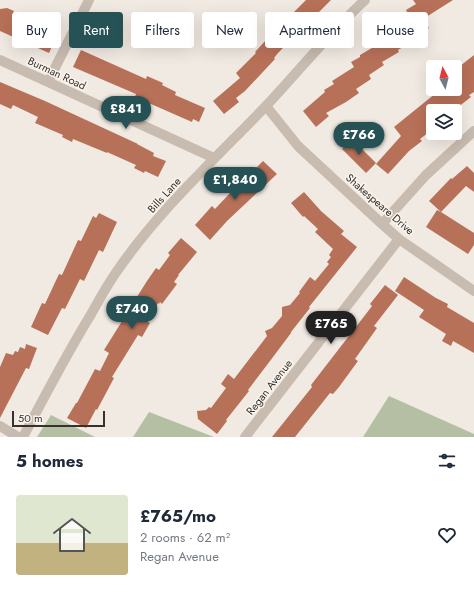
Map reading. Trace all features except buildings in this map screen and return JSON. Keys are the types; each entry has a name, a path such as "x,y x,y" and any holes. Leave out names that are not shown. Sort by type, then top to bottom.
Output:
{"street":[{"path":"48,82 89,0"},
{"name":"Bills Lane","path":"23,437 67,355 114,275 131,252 164,212 214,158 266,106 335,30 365,0"},
{"name":"Burman Road","path":"0,60 214,158"},
{"name":"Shakespeare Drive","path":"266,106 298,146 382,224 399,239 474,291"},
{"path":"382,224 426,175 474,131"},
{"name":"Regan Avenue","path":"246,437 399,239"},
{"path":"0,426 18,437"}],"green space":[{"path":"389,396 474,434 474,437 363,437"},
{"path":"149,412 214,437 133,437"},
{"path":"51,415 95,437 37,437"}]}
